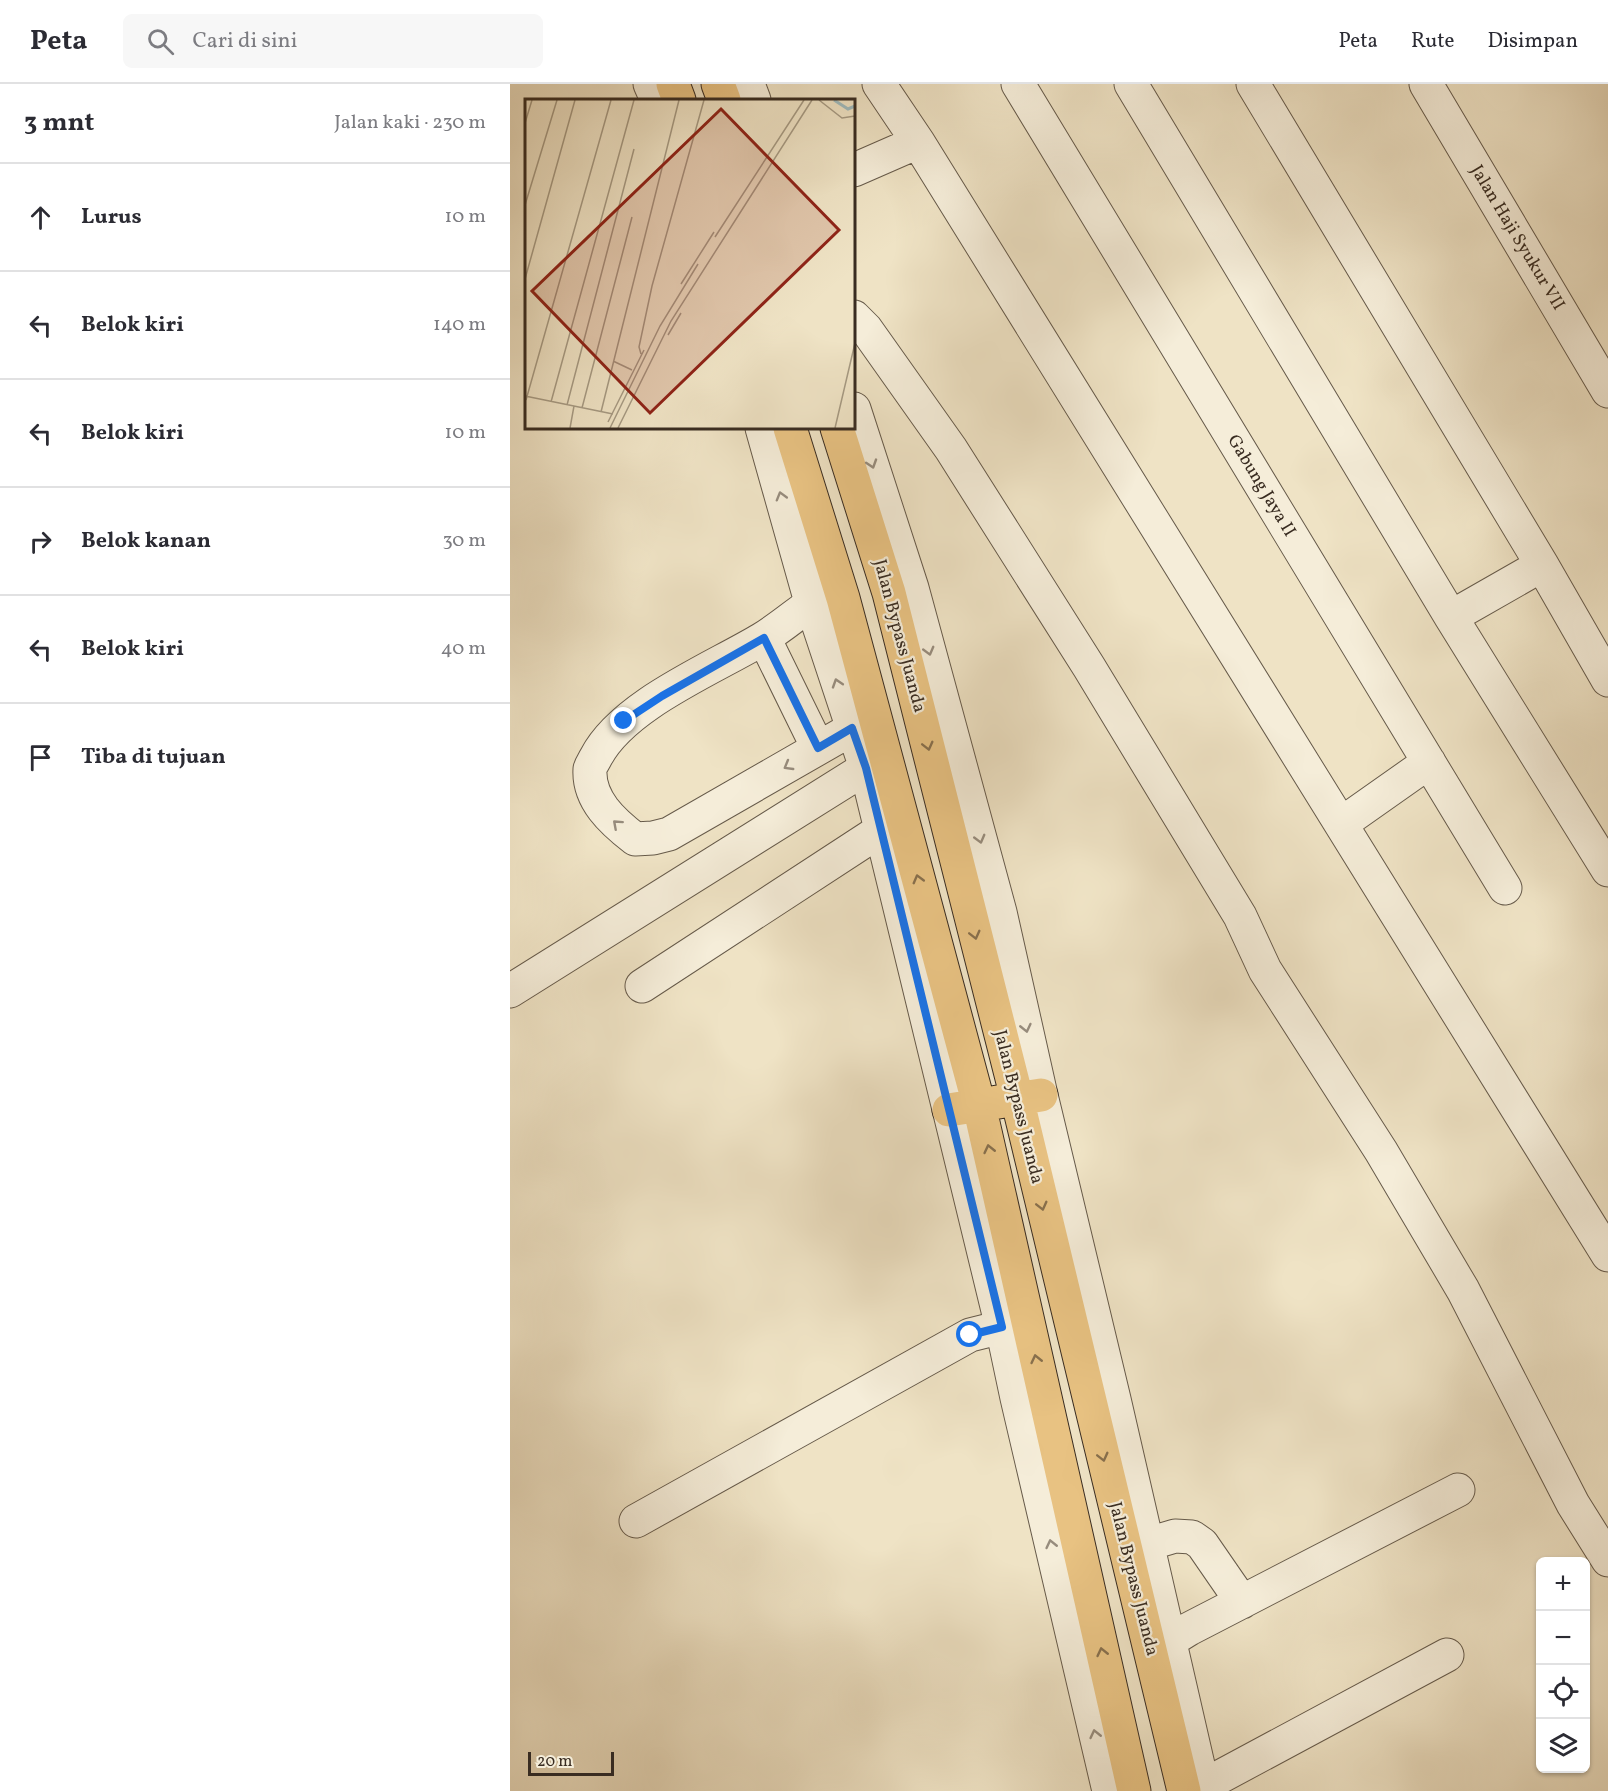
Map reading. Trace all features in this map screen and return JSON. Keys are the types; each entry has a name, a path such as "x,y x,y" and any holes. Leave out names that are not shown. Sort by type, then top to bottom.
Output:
{"highway":[{"path":"672,84 679,99"},
{"path":"718,84 724,99"},
{"name":"Jalan Bypass Juanda","path":"790,429 840,586 864,722 964,1108 1030,1394 1134,1791"},
{"name":"Jalan Bypass Juanda","path":"837,429 889,592 1029,1097 1197,1789"},
{"path":"964,1108 1029,1097"}],"street":[{"path":"650,84 657,99"},
{"path":"748,84 754,99"},
{"path":"879,84 918,142 1608,1255"},
{"name":"Gabung Jaya II","path":"1018,84 1505,888"},
{"path":"1131,84 1451,617 1608,870"},
{"path":"1253,84 1542,565 1608,680"},
{"name":"Jalan Haji Syukur VII","path":"1426,84 1608,391"},
{"path":"855,170 918,142"},
{"path":"855,318 866,329 951,449 1113,707 1240,916 1265,970 1381,1151 1463,1290 1573,1504 1608,1560"},
{"path":"855,412 915,599 1000,912 1029,1097"},
{"path":"762,429 811,602 864,722 669,834 635,839 615,824 593,791 590,768 608,736 624,721 662,696 764,638 811,602 840,586"},
{"path":"1451,617 1542,565"},
{"path":"764,638 818,748"},
{"path":"1341,824 1429,762"},
{"path":"510,991 876,764 881,830 964,1108 1002,1327 1030,1394 1109,1791"},
{"path":"642,986 881,830"},
{"path":"636,1521 970,1335 1002,1327"},
{"path":"1168,1642 1458,1490"},
{"path":"1242,1602 1202,1544 1192,1537 1175,1536 1137,1548 1168,1642 1197,1789 1447,1655"}],"route":[{"path":"624,721 662,696 764,638 818,748 852,728 866,768 1002,1327 970,1335"}]}
